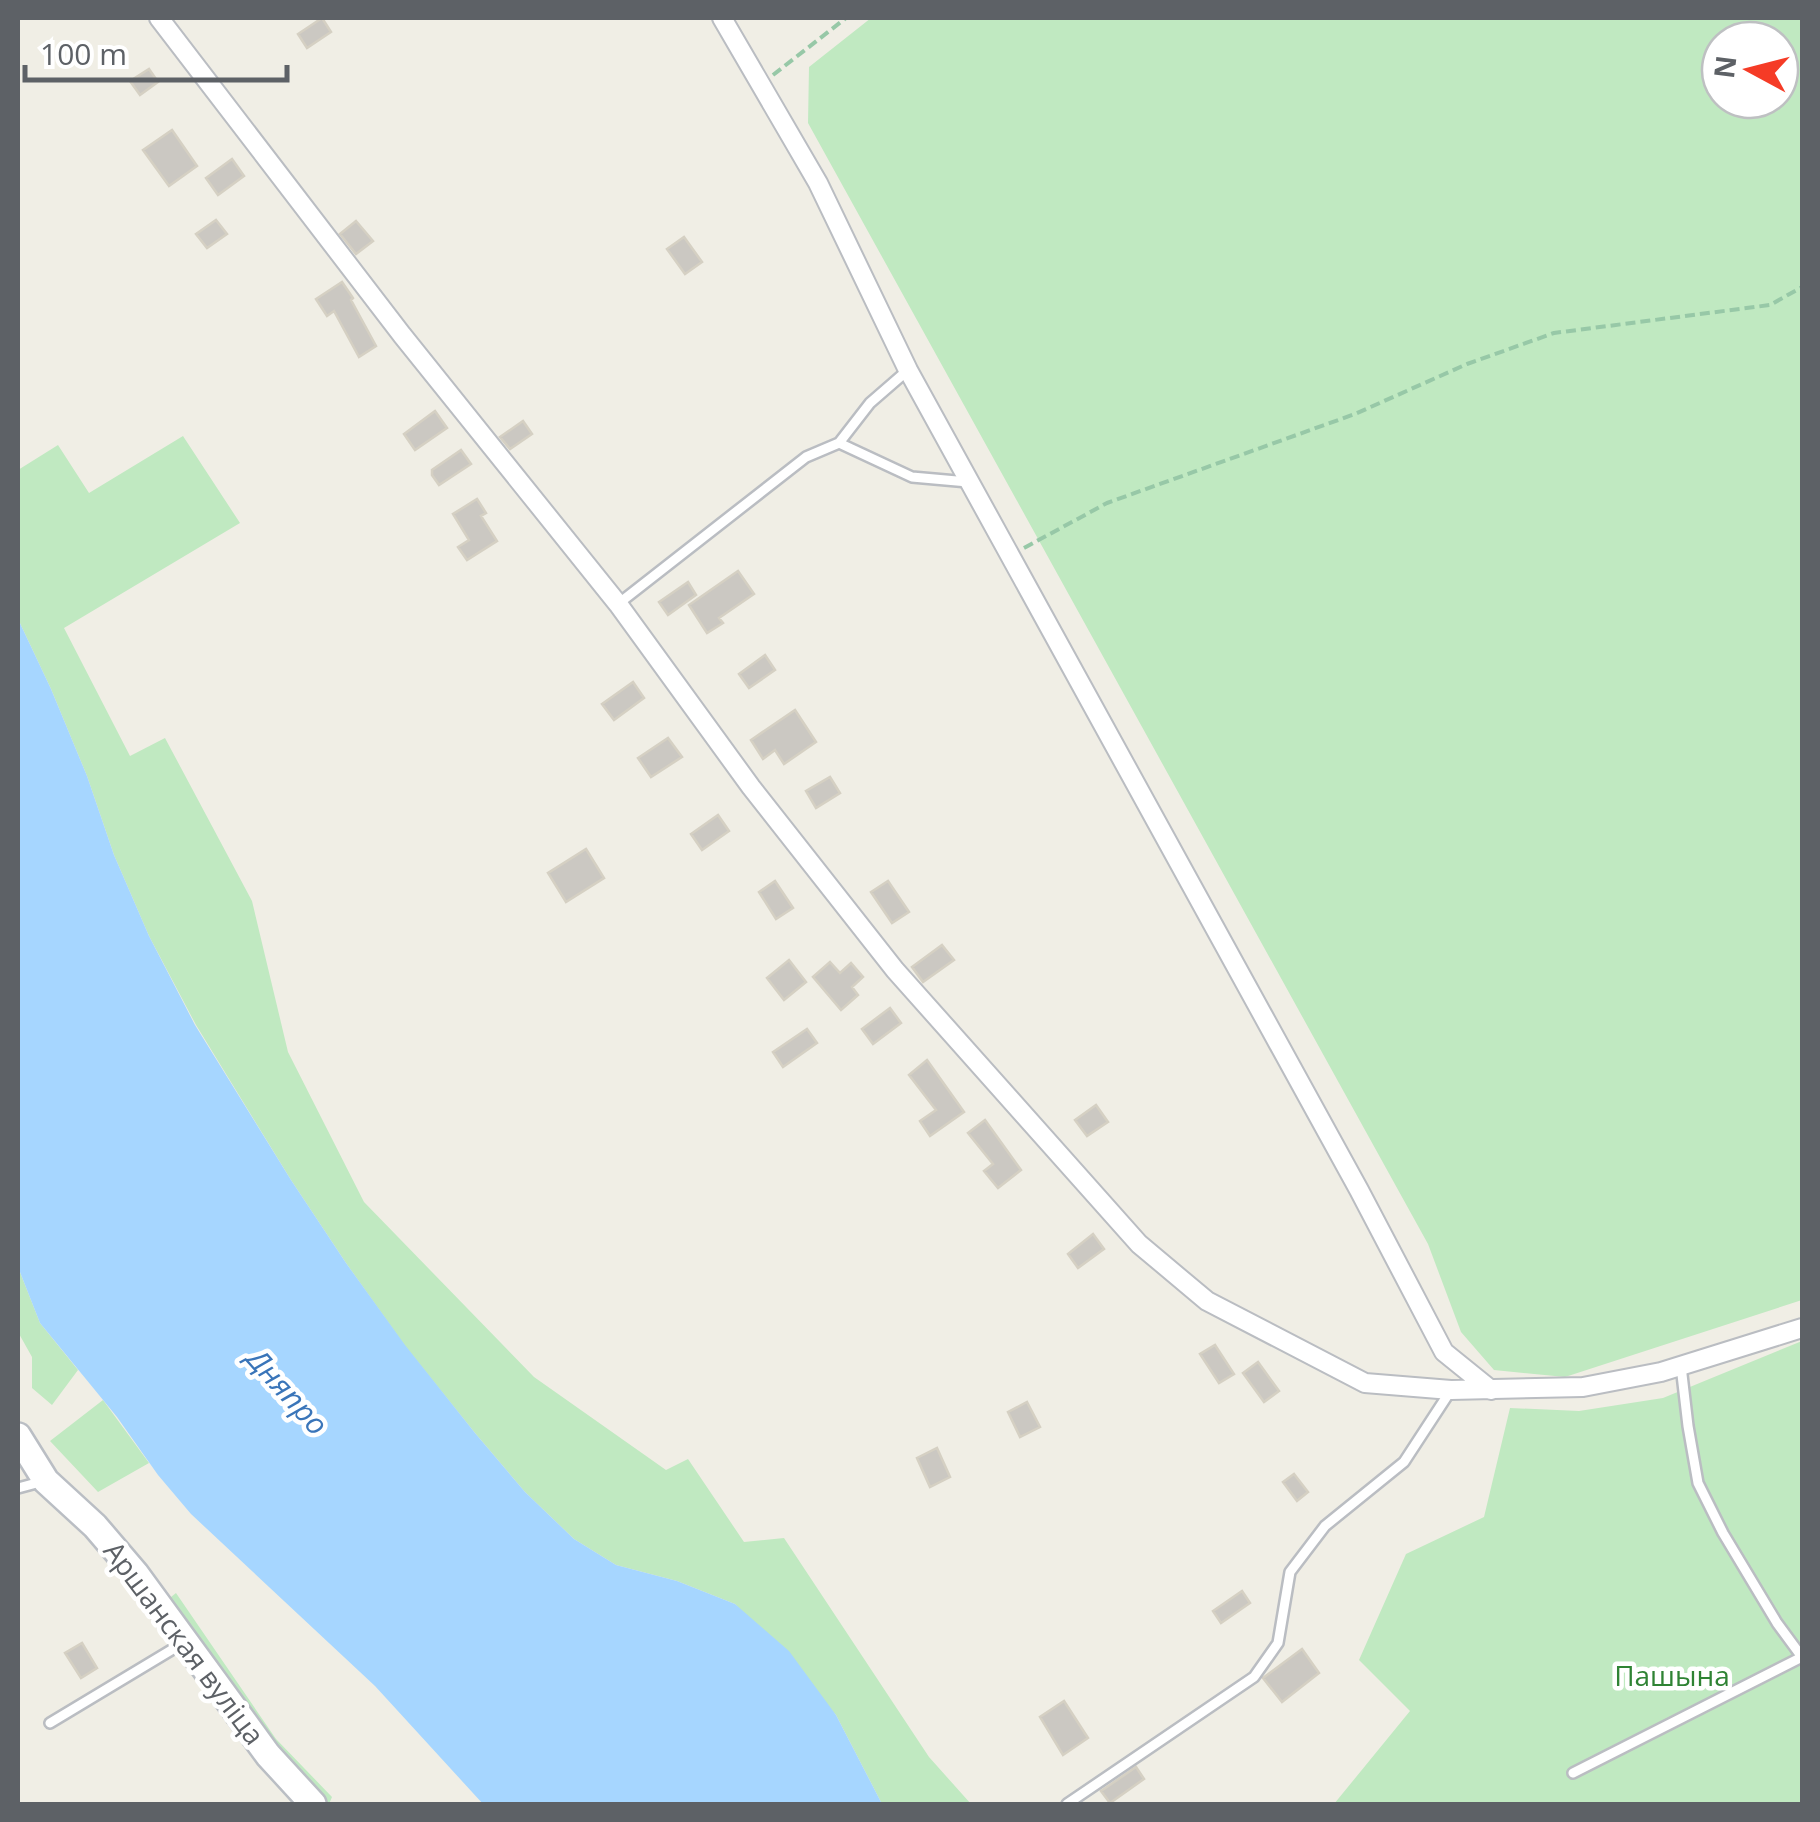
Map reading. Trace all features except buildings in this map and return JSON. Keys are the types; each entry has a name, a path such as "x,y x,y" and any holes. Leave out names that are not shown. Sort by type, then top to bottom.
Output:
{"street":[{"path":"159,18 402,335 618,604 751,787 895,970 1139,1244 1207,1300 1364,1383 1451,1390 1583,1386 1661,1372 1802,1328"},
{"path":"722,18 818,183 908,370 1350,1173 1444,1352 1491,1390"},
{"name":"Аршанская вуліца","path":"18,1436 46,1480 95,1526 136,1574 268,1756 313,1804"}],"lane":[{"path":"618,604 806,457 839,443 870,403 908,370"},
{"path":"839,443 912,477 970,482"},
{"path":"1573,1773 1802,1657 1723,1533 1698,1483 1682,1366"},
{"path":"1066,1804 1254,1677 1278,1643 1290,1572 1325,1526 1404,1462 1451,1390"},
{"path":"18,1488 46,1480"},
{"path":"50,1723 185,1642"}],"path":[{"path":"761,84 846,18"},
{"path":"1010,555 1108,504 1356,414 1467,364 1554,332 1770,305 1802,287"}],"green space":[{"path":"871,18 1802,18 1802,1300 1565,1377 1494,1370 1461,1332 1428,1244 808,123 809,67"},
{"path":"183,436 240,523 64,628 130,756 165,738 252,901 288,1052 364,1202 534,1377 666,1470 688,1459 744,1542 784,1538 929,1757 971,1804 882,1804 836,1715 735,1604 677,1581 616,1565 574,1539 525,1492 405,1346 346,1263 196,1025 149,936 114,855 87,776 18,619 18,470 58,445 89,493"},
{"path":"18,1267 40,1323 78,1370 52,1405 32,1388 32,1357 18,1332"},
{"name":"Пашына","path":"1802,1341 1802,1804 1334,1804 1410,1711 1359,1660 1406,1554 1484,1517 1510,1408 1579,1411 1663,1398"},
{"path":"103,1400 149,1463 98,1492 50,1441"},
{"path":"176,1593 276,1739 332,1797 329,1804 324,1804 269,1748 166,1601"}],"water":[{"name":"Дняпро","path":"18,619 87,776 114,855 149,936 195,1025 291,1180 405,1345 525,1492 574,1539 616,1565 677,1581 735,1604 789,1651 836,1715 882,1804 483,1804 375,1686 191,1514 40,1323 18,1267"}]}
